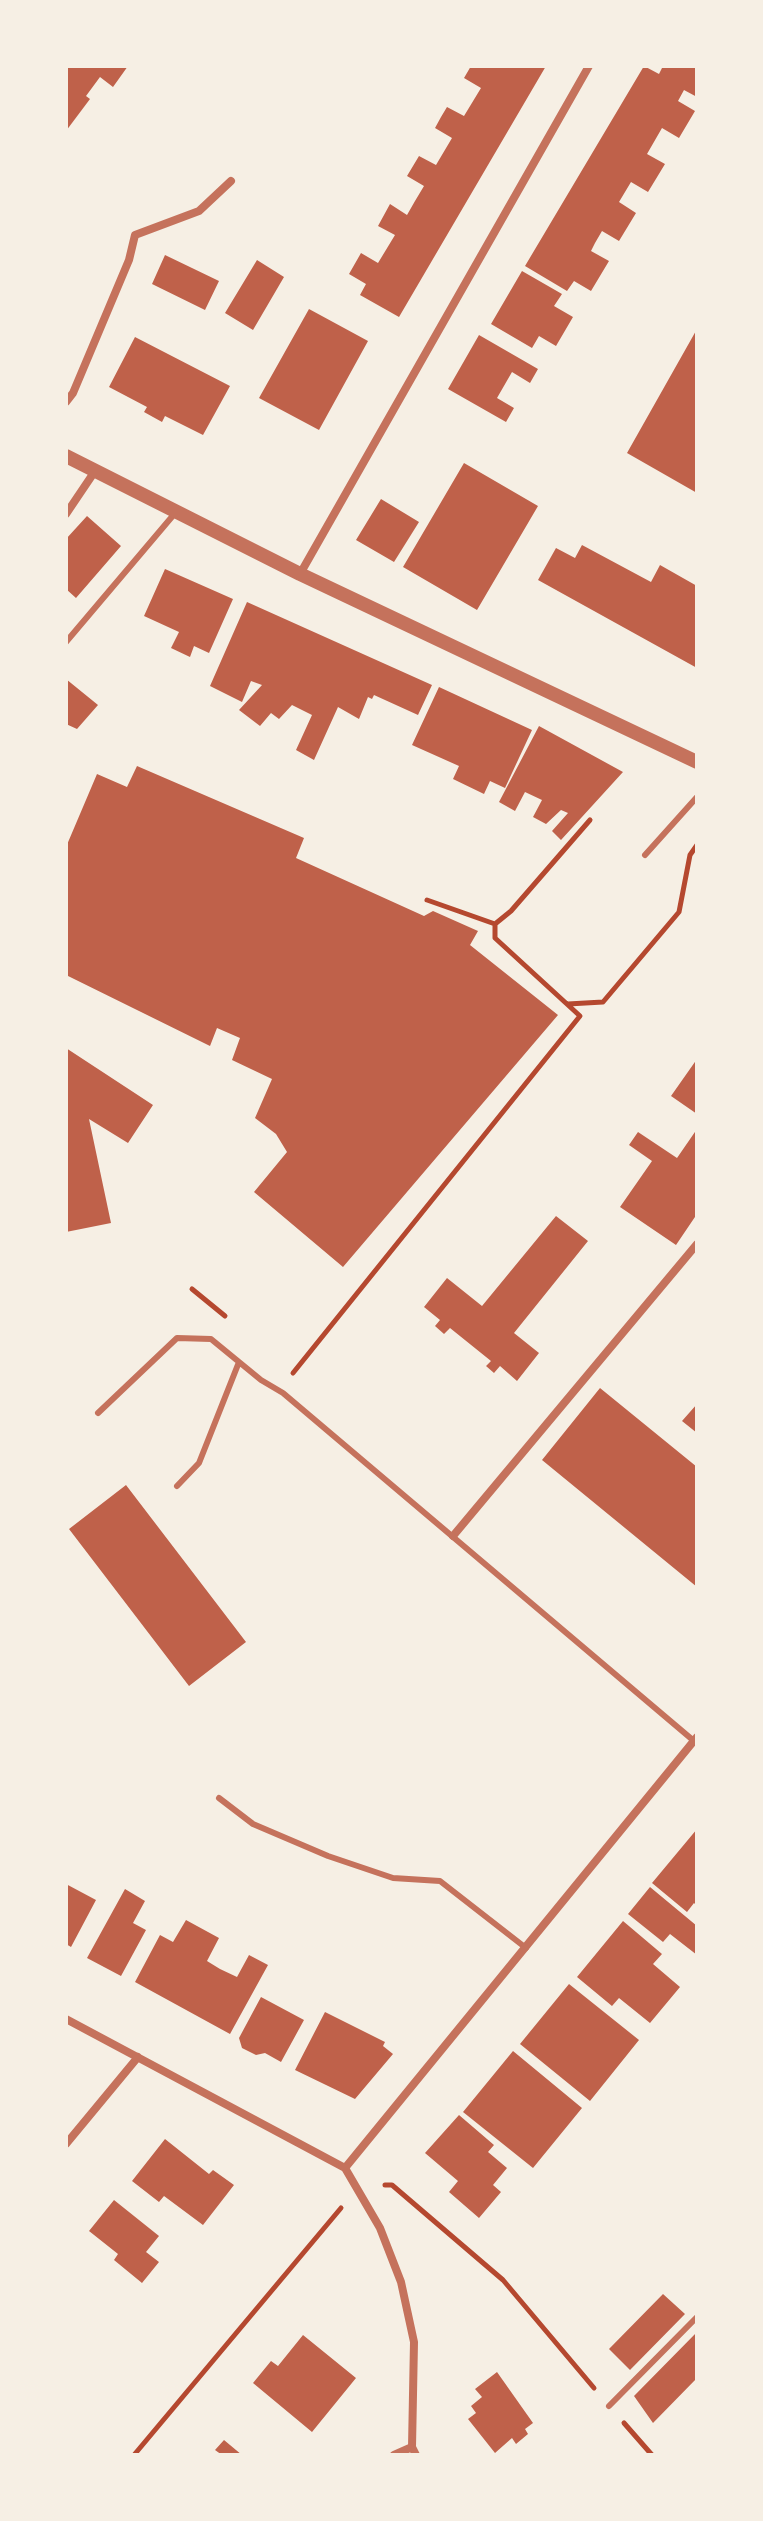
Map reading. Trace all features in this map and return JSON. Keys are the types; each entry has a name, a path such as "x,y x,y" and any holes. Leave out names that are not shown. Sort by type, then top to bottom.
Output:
{"street":[{"path":"300,574 589,66"},
{"path":"66,402 73,393 129,260 135,235 199,211 231,181"},
{"path":"66,456 300,574 697,762"},
{"path":"66,514 95,471"},
{"path":"453,1536 697,1244"},
{"path":"345,2168 695,1739"},
{"path":"66,2019 345,2168 358,2188 401,2282 414,2342 414,2451 394,2455"},
{"path":"66,2144 138,2057"}],"lane":[{"path":"66,642 176,512"},
{"path":"645,855 697,797"},
{"path":"98,1413 177,1338 211,1339 283,1393 695,1739"},
{"path":"177,1486 199,1463 239,1362"},
{"path":"219,1798 253,1824 328,1856 393,1878 440,1881 526,1948"},
{"path":"609,2406 697,2317"}],"path":[{"path":"495,924 511,911 590,820"},
{"path":"567,1004 603,1002 679,912 690,855 697,845"},
{"path":"427,900 495,924"},
{"path":"293,1373 580,1016 495,938 495,924"},
{"path":"134,2455 358,2188 392,2185 492,2271 652,2455"}],"building":[{"path":"66,66 128,66 113,87 100,77 86,96 90,99 66,131"},
{"path":"471,66 546,66 399,317 360,295 366,284 349,274 361,253 378,263 395,235 378,226 390,204 407,215 424,186 407,176 419,156 436,165 452,138 435,128 441,117 447,107 464,116 481,88 464,78"},
{"path":"644,66 659,74 663,66 697,66 697,97 684,90 678,101 695,111 679,138 662,128 647,154 665,164 648,192 631,182 619,202 636,213 619,241 602,231 595,243 591,251 609,261 591,291 574,281 567,291 525,266"},
{"path":"165,255 219,281 205,310 152,284"},
{"path":"257,260 284,277 253,330 225,313"},
{"path":"522,271 562,294 554,306 573,317 556,346 539,336 532,348 491,324"},
{"path":"309,309 368,341 319,430 259,398"},
{"path":"697,329 697,493 627,453"},
{"path":"479,335 538,369 530,383 512,372 497,398 514,408 506,422 448,389"},
{"path":"135,337 230,386 203,435 165,416 162,422 144,412 147,407 109,387"},
{"path":"464,463 538,506 477,610 403,567"},
{"path":"381,499 419,522 394,562 356,540"},
{"path":"87,516 121,546 76,598 66,589 66,539"},
{"path":"582,545 651,582 660,565 697,586 697,668 538,580 556,548 575,558"},
{"path":"165,569 233,599 209,653 194,646 190,657 171,648 179,632 144,616"},
{"path":"247,602 432,685 418,715 374,695 372,699 368,697 359,719 338,707 314,760 296,750 312,715 292,705 279,719 271,713 260,726 239,710 262,685 251,681 242,702 210,686"},
{"path":"66,679 98,705 77,729 66,724"},
{"path":"439,687 532,730 505,788 490,781 484,794 453,779 459,766 412,745"},
{"path":"539,726 623,772 561,840 552,831 568,813 561,810 546,824 533,817 542,800 525,792 515,811 499,802"},
{"path":"137,766 304,838 296,858 424,916 433,911 478,931 470,945 558,1015 343,1267 254,1192 287,1152 276,1134 255,1118 272,1079 232,1060 240,1038 217,1028 210,1046 66,975 66,847 97,774 127,787"},
{"path":"66,1048 153,1105 128,1143 89,1119 111,1223 66,1232"},
{"path":"697,1059 697,1114 671,1096"},
{"path":"697,1129 697,1214 676,1245 620,1207 652,1161 629,1145 638,1132 677,1158"},
{"path":"556,1216 588,1241 514,1333 539,1353 517,1381 500,1366 494,1373 486,1366 491,1361 450,1328 444,1334 435,1326 440,1320 424,1307 447,1278 482,1306"},
{"path":"600,1388 697,1467 697,1587 542,1460"},
{"path":"697,1404 697,1433 682,1421"},
{"path":"126,1485 246,1642 189,1686 69,1529"},
{"path":"697,1829 697,1906 694,1903 687,1912 652,1883"},
{"path":"66,1884 96,1900 71,1947 66,1944"},
{"path":"650,1887 697,1926 697,1955 670,1934 663,1942 628,1914"},
{"path":"125,1889 145,1901 133,1923 146,1930 121,1976 87,1958"},
{"path":"186,1920 219,1938 207,1961 220,1969 237,1977 249,1955 268,1965 230,2034 135,1982 160,1935 173,1942"},
{"path":"623,1921 662,1954 653,1964 680,1987 650,2023 619,1998 612,2006 577,1977"},
{"path":"569,1984 639,2040 590,2101 520,2044"},
{"path":"261,1997 304,2020 281,2062 265,2053 256,2055 242,2048 239,2038"},
{"path":"325,2012 385,2042 383,2046 393,2054 355,2099 295,2070"},
{"path":"513,2051 582,2108 533,2168 463,2112"},
{"path":"459,2115 494,2145 488,2152 507,2168 493,2185 501,2192 479,2218 449,2192 458,2181 425,2153"},
{"path":"165,2139 209,2174 213,2170 234,2185 203,2225 164,2196 159,2202 132,2181"},
{"path":"114,2200 159,2236 146,2252 159,2262 142,2283 114,2260 118,2254 89,2231"},
{"path":"663,2294 685,2314 630,2370 609,2349"},
{"path":"697,2332 697,2378 653,2423 634,2396"},
{"path":"303,2335 356,2378 312,2432 253,2383 271,2361 278,2366"},
{"path":"497,2372 533,2423 525,2429 528,2434 516,2444 512,2438 495,2453 468,2419 476,2413 471,2406 482,2397 475,2389"},
{"path":"224,2440 242,2455 222,2455 215,2450"}]}
